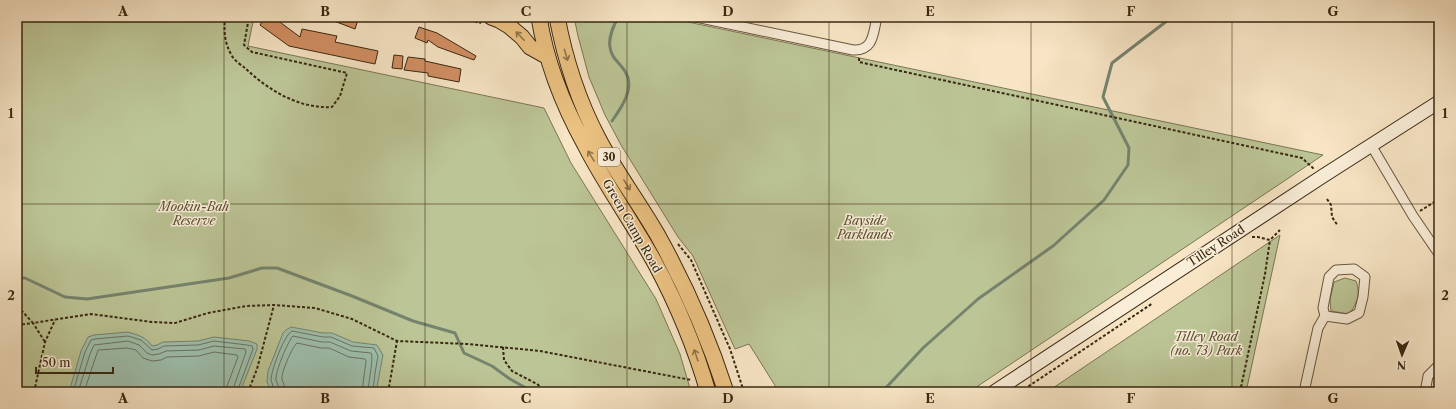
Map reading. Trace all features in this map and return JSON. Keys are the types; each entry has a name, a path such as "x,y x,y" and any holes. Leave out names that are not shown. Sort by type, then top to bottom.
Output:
{"main road":[{"path":"491,17 509,26 522,37 530,47 548,57"},
{"name":"Green Camp Road","path":"539,17 548,57 571,119 585,147 655,263 688,333 706,385"},
{"name":"Green Camp Road","path":"557,17 571,73 586,113 598,138 656,232 685,287 702,323 726,392"},
{"name":"Tilley Road","path":"994,392 1323,176 1439,102"}],"street":[{"path":"696,17 853,50 860,50 867,47 872,38 876,17"},
{"path":"1371,145 1413,216 1439,254"},
{"path":"1304,392 1318,328 1325,316 1323,308 1329,277 1336,270 1354,269 1365,277 1363,297 1359,313 1347,319 1325,316"},
{"path":"1425,392 1428,376 1439,365"}],"path":[{"path":"225,17 224,38 232,57 267,87 294,101 319,108 332,107 340,96 347,73 252,52 244,45 249,17"},
{"path":"860,50 859,62 1302,158 1323,176"},
{"path":"1327,199 1331,205 1332,217 1338,226"},
{"path":"1413,216 1439,199"},
{"path":"1240,392 1265,274 1270,240 1280,230"},
{"path":"1248,239 1258,237 1270,240"},
{"path":"1020,392 1157,300"},
{"path":"17,301 21,310 32,323 44,342"},
{"path":"17,325 91,314 152,322 175,323 215,311 246,306 274,305 315,308 352,319 397,341 446,342 540,351 690,380 706,385"},
{"path":"248,392 257,369 274,305"},
{"path":"34,392 44,342 55,320"},
{"path":"387,392 397,341"},
{"path":"503,348 504,360 512,371 537,384 546,392"}],"green space":[{"name":"Mookin-Bah Reserve","path":"17,17 254,17 248,46 544,108 571,163 656,299 680,354 691,392 17,392"},
{"name":"Bayside Parklands","path":"574,17 664,17 1323,155 969,392 776,392 776,387 749,344 735,349 693,256 678,237 621,145 605,115 589,77"},
{"name":"Tilley Road (no. 73) Park","path":"1280,235 1246,392 1047,392"},
{"path":"1345,278 1356,281 1358,290 1356,302 1349,314 1331,311 1330,300 1334,282"}],"water":[{"path":"291,327 323,333 332,333 353,342 377,345 383,355 376,392 272,392 267,382 268,371 283,333"},
{"path":"128,332 144,338 152,346 163,342 198,341 214,337 249,341 257,344 257,349 240,392 69,392 81,351 88,337 94,335"}],"building":[{"path":"265,17 273,17 300,37 302,29 337,36 335,42 378,51 375,64 289,46 260,25"},
{"path":"326,17 359,17 355,29"},
{"path":"419,27 437,33 476,56 474,60 438,47 428,40 427,43 415,38"},
{"path":"394,55 403,56 402,69 392,68"},
{"path":"408,57 425,59 425,61 461,69 459,82 428,76 428,73 404,70"}],"waterway":[{"path":"612,121 626,98 629,85 626,73 612,55 610,47 613,27 618,17"},
{"path":"882,392 923,348 978,299 1053,246 1104,200 1128,165 1129,148 1103,97 1112,63 1172,17"},
{"path":"17,278 25,278 65,297 87,299 229,278 262,268 277,268 413,321 455,333 464,353 492,366 510,379 533,392"}]}
